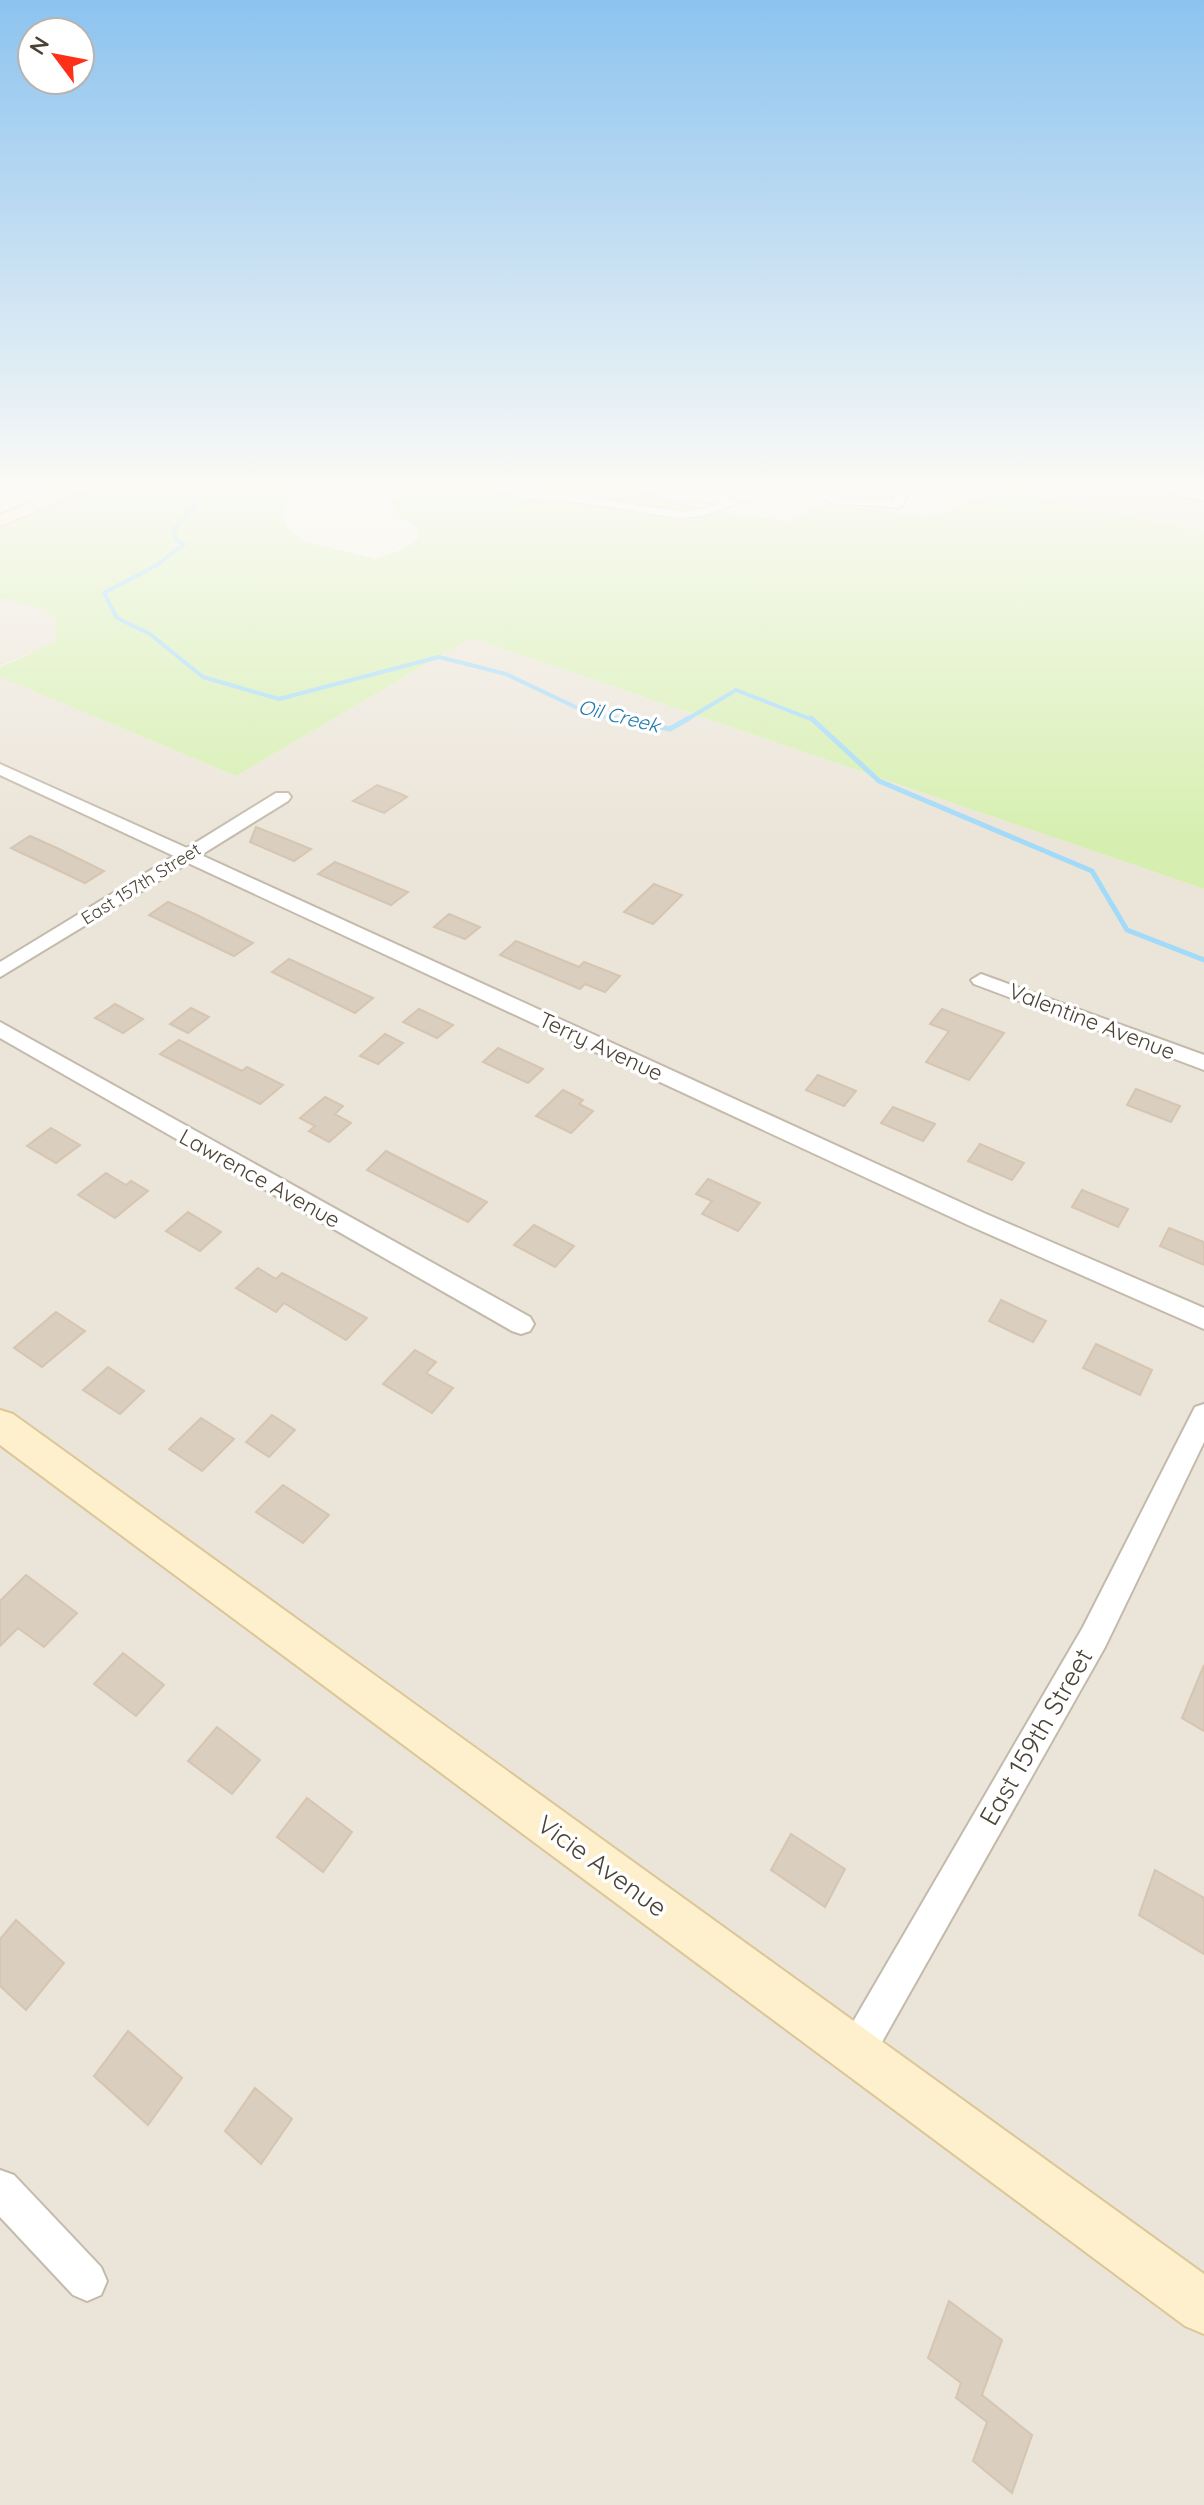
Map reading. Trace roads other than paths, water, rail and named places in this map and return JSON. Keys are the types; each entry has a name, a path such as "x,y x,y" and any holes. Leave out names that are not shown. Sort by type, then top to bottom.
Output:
{"street":[{"name":"Terry Avenue","path":"0,769 976,1219 1204,1319"},
{"name":"East 157th Street","path":"0,971 282,797"},
{"name":"Valentine Avenue","path":"981,980 1204,1063"},
{"name":"Lawrence Avenue","path":"0,1029 521,1324"},
{"name":"East 159th Street","path":"856,2052 1094,1637 1204,1415"},
{"name":"Vicie Avenue","path":"0,1425 1204,2307"},
{"path":"0,2189 87,2281"}],"waterway":[{"name":"Oil Creek","path":"110,605 117,618 150,634 203,677 279,699 439,657 506,674 588,713 616,719"},
{"name":"Oil Creek","path":"686,720 736,690 813,720"},
{"name":"Oil Creek","path":"616,719 670,729 689,718"},
{"name":"Oil Creek","path":"811,718 879,781 1092,871 1127,930 1204,960"},
{"name":"Oil Creek","path":"616,719 622,720"}]}
